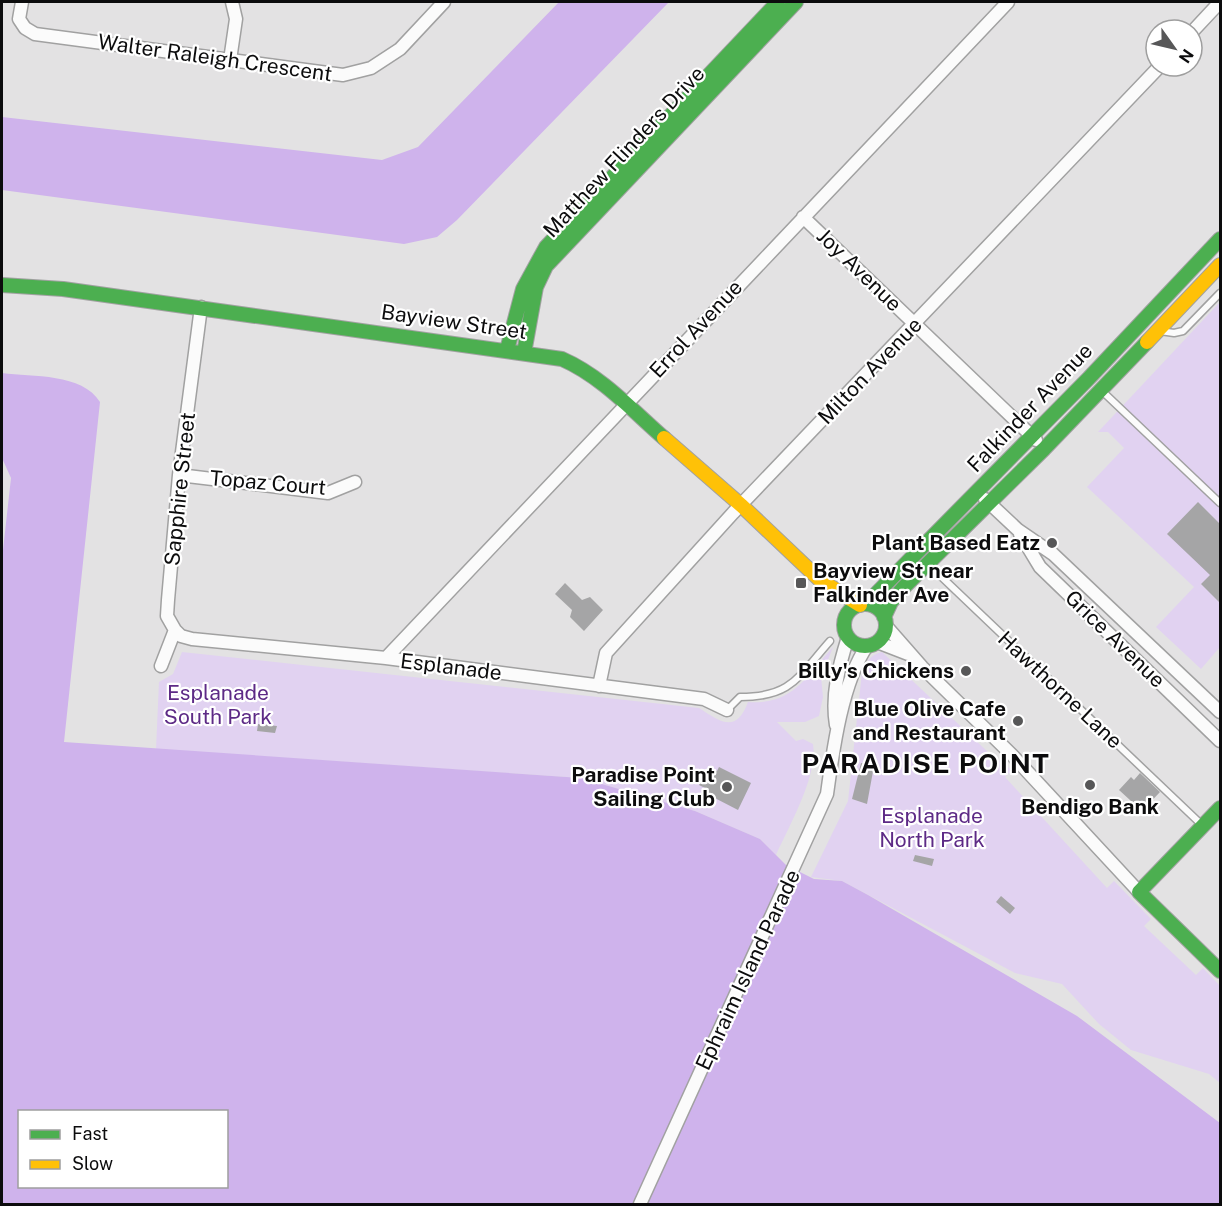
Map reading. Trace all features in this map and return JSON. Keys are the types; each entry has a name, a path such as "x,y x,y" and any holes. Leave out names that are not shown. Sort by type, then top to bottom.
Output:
{"street":[{"name":"Walter Raleigh Crescent","path":"22,2 19,19 25,28 35,34 343,75 370,68 400,49 444,2"},
{"path":"230,60 236,19 232,2"},
{"name":"Matthew Flinders Drive","path":"507,350 523,289 546,247 778,2"},
{"name":"Matthew Flinders Drive","path":"524,353 536,287 546,266 796,2"},
{"name":"Errol Avenue","path":"386,658 1008,2"},
{"path":"1204,20 1221,2"},
{"name":"Milton Avenue","path":"599,686 606,653 742,506 1149,78"},
{"name":"Joy Avenue","path":"803,217 1044,449"},
{"name":"Falkinder Avenue","path":"885,621 896,596 922,560 978,492 1089,378 1216,255 1221,238"},
{"name":"Falkinder Avenue","path":"863,605 990,504 1221,265"},
{"name":"Bayview Street","path":"2,285 63,289 201,307 507,350 572,363 626,405 742,506 820,580 863,605"},
{"name":"Sapphire Street","path":"175,630 167,616 179,475 201,307"},
{"name":"Topaz Court","path":"179,475 328,493 355,482"},
{"name":"Grice Avenue","path":"978,492 1018,530 1045,548 1221,712"},
{"name":"Grice Avenue","path":"1018,530 1040,567 1221,741"},
{"path":"1035,559 1045,548"},
{"name":"Bayview Street","path":"820,580 845,620"},
{"path":"909,654 872,644 859,645 848,637 845,620 849,612 863,605 876,607 909,654 1012,755 1139,892 1221,971"},
{"path":"872,644 885,621"},
{"path":"161,666 175,630"},
{"name":"Esplanade","path":"175,630 181,636 192,639 386,658 704,699 728,710"},
{"name":"Ephraim Island Parade","path":"836,729 834,712 837,673 848,637"},
{"name":"Ephraim Island Parade","path":"640,1204 805,847 827,794 836,729 857,660 872,644"},
{"path":"1139,892 1221,808"}],"lane":[{"path":"1158,330 1174,333 1183,331 1221,293"},
{"path":"1089,378 1221,503"},
{"name":"Hawthorne Lane","path":"922,560 1203,826"},
{"path":"728,710 740,697 772,695 786,689 830,641"}],"green space":[{"path":"1220,302 1220,647 1201,669 1156,627 1194,587 1087,487 1124,448 1108,432 1098,432"},
{"name":"Esplanade South Park","path":"833,647 821,677 823,697 819,716 805,722 777,722 796,741 803,739 813,744 813,757 807,786 776,855 760,839 695,811 581,778 156,749 159,682 173,674 182,652 699,708 721,721 733,722 743,712 748,702 763,702 788,694 806,678"},
{"name":"Esplanade North Park","path":"882,652 989,753 1012,770 1005,777 1107,888 1114,881 1151,919 1144,926 1196,975 1203,968 1220,986 1220,1083 1209,1074 1131,1050 1099,1024 1062,984 1015,973 842,881 811,877 848,801 862,672 869,659"}],"shaded area":[{"path":"559,2 669,2 457,220 437,237 404,244 2,190 2,117 382,160 418,147"},
{"path":"2,373 56,378 81,386 92,393 100,402 64,742 581,778 695,811 760,839 786,865 814,879 842,881 1077,1016 1220,1123 1220,1204 2,1204 2,559 11,478 2,458"}],"building":[{"path":"1198,502 1220,524 1220,603 1201,584 1210,575 1167,534"},
{"path":"565,583 582,600 590,597 603,610 584,631 570,617 572,610 555,594"},
{"path":"258,724 277,726 275,733 257,731"},
{"path":"861,763 874,766 867,804 852,799"},
{"name":"Paradise Point Sailing Club","path":"708,767 717,771 719,767 751,783 738,810 707,794 709,790 699,785"},
{"path":"1140,773 1160,792 1142,811 1119,790 1131,777 1134,780"},
{"path":"915,855 934,859 932,866 913,861"},
{"path":"1001,896 1015,908 1010,914 996,902"}],"traffic: fast":[{"path":"507,350 523,289 546,247 778,2"},
{"path":"524,353 536,287 546,266 796,2"},
{"path":"866,604 1089,378 1220,239"},
{"path":"2,285 63,289 562,359 603,384 664,438"},
{"path":"884,617 891,602 903,588 1044,449 1147,342"},
{"path":"865,604 880,610 886,625 880,640 865,646 850,640 844,625 850,610 865,604"},
{"path":"1220,808 1139,892 1220,971"}],"traffic: slow":[{"path":"1147,342 1220,265"},
{"path":"664,438 742,506 820,580 860,605"}],"place":[{"name":"Plant Based Eatz","path":"1052,543"},
{"name":"Bayview St near Falkinder Ave","path":"801,583"},
{"name":"Billy's Chickens","path":"966,671"},
{"name":"Blue Olive Cafe and Restaurant","path":"1018,721"},
{"name":"Bendigo Bank","path":"1090,785"},
{"name":"Paradise Point Sailing Club","path":"727,787"}],"district":[{"name":"PARADISE POINT","path":"926,764"}]}
